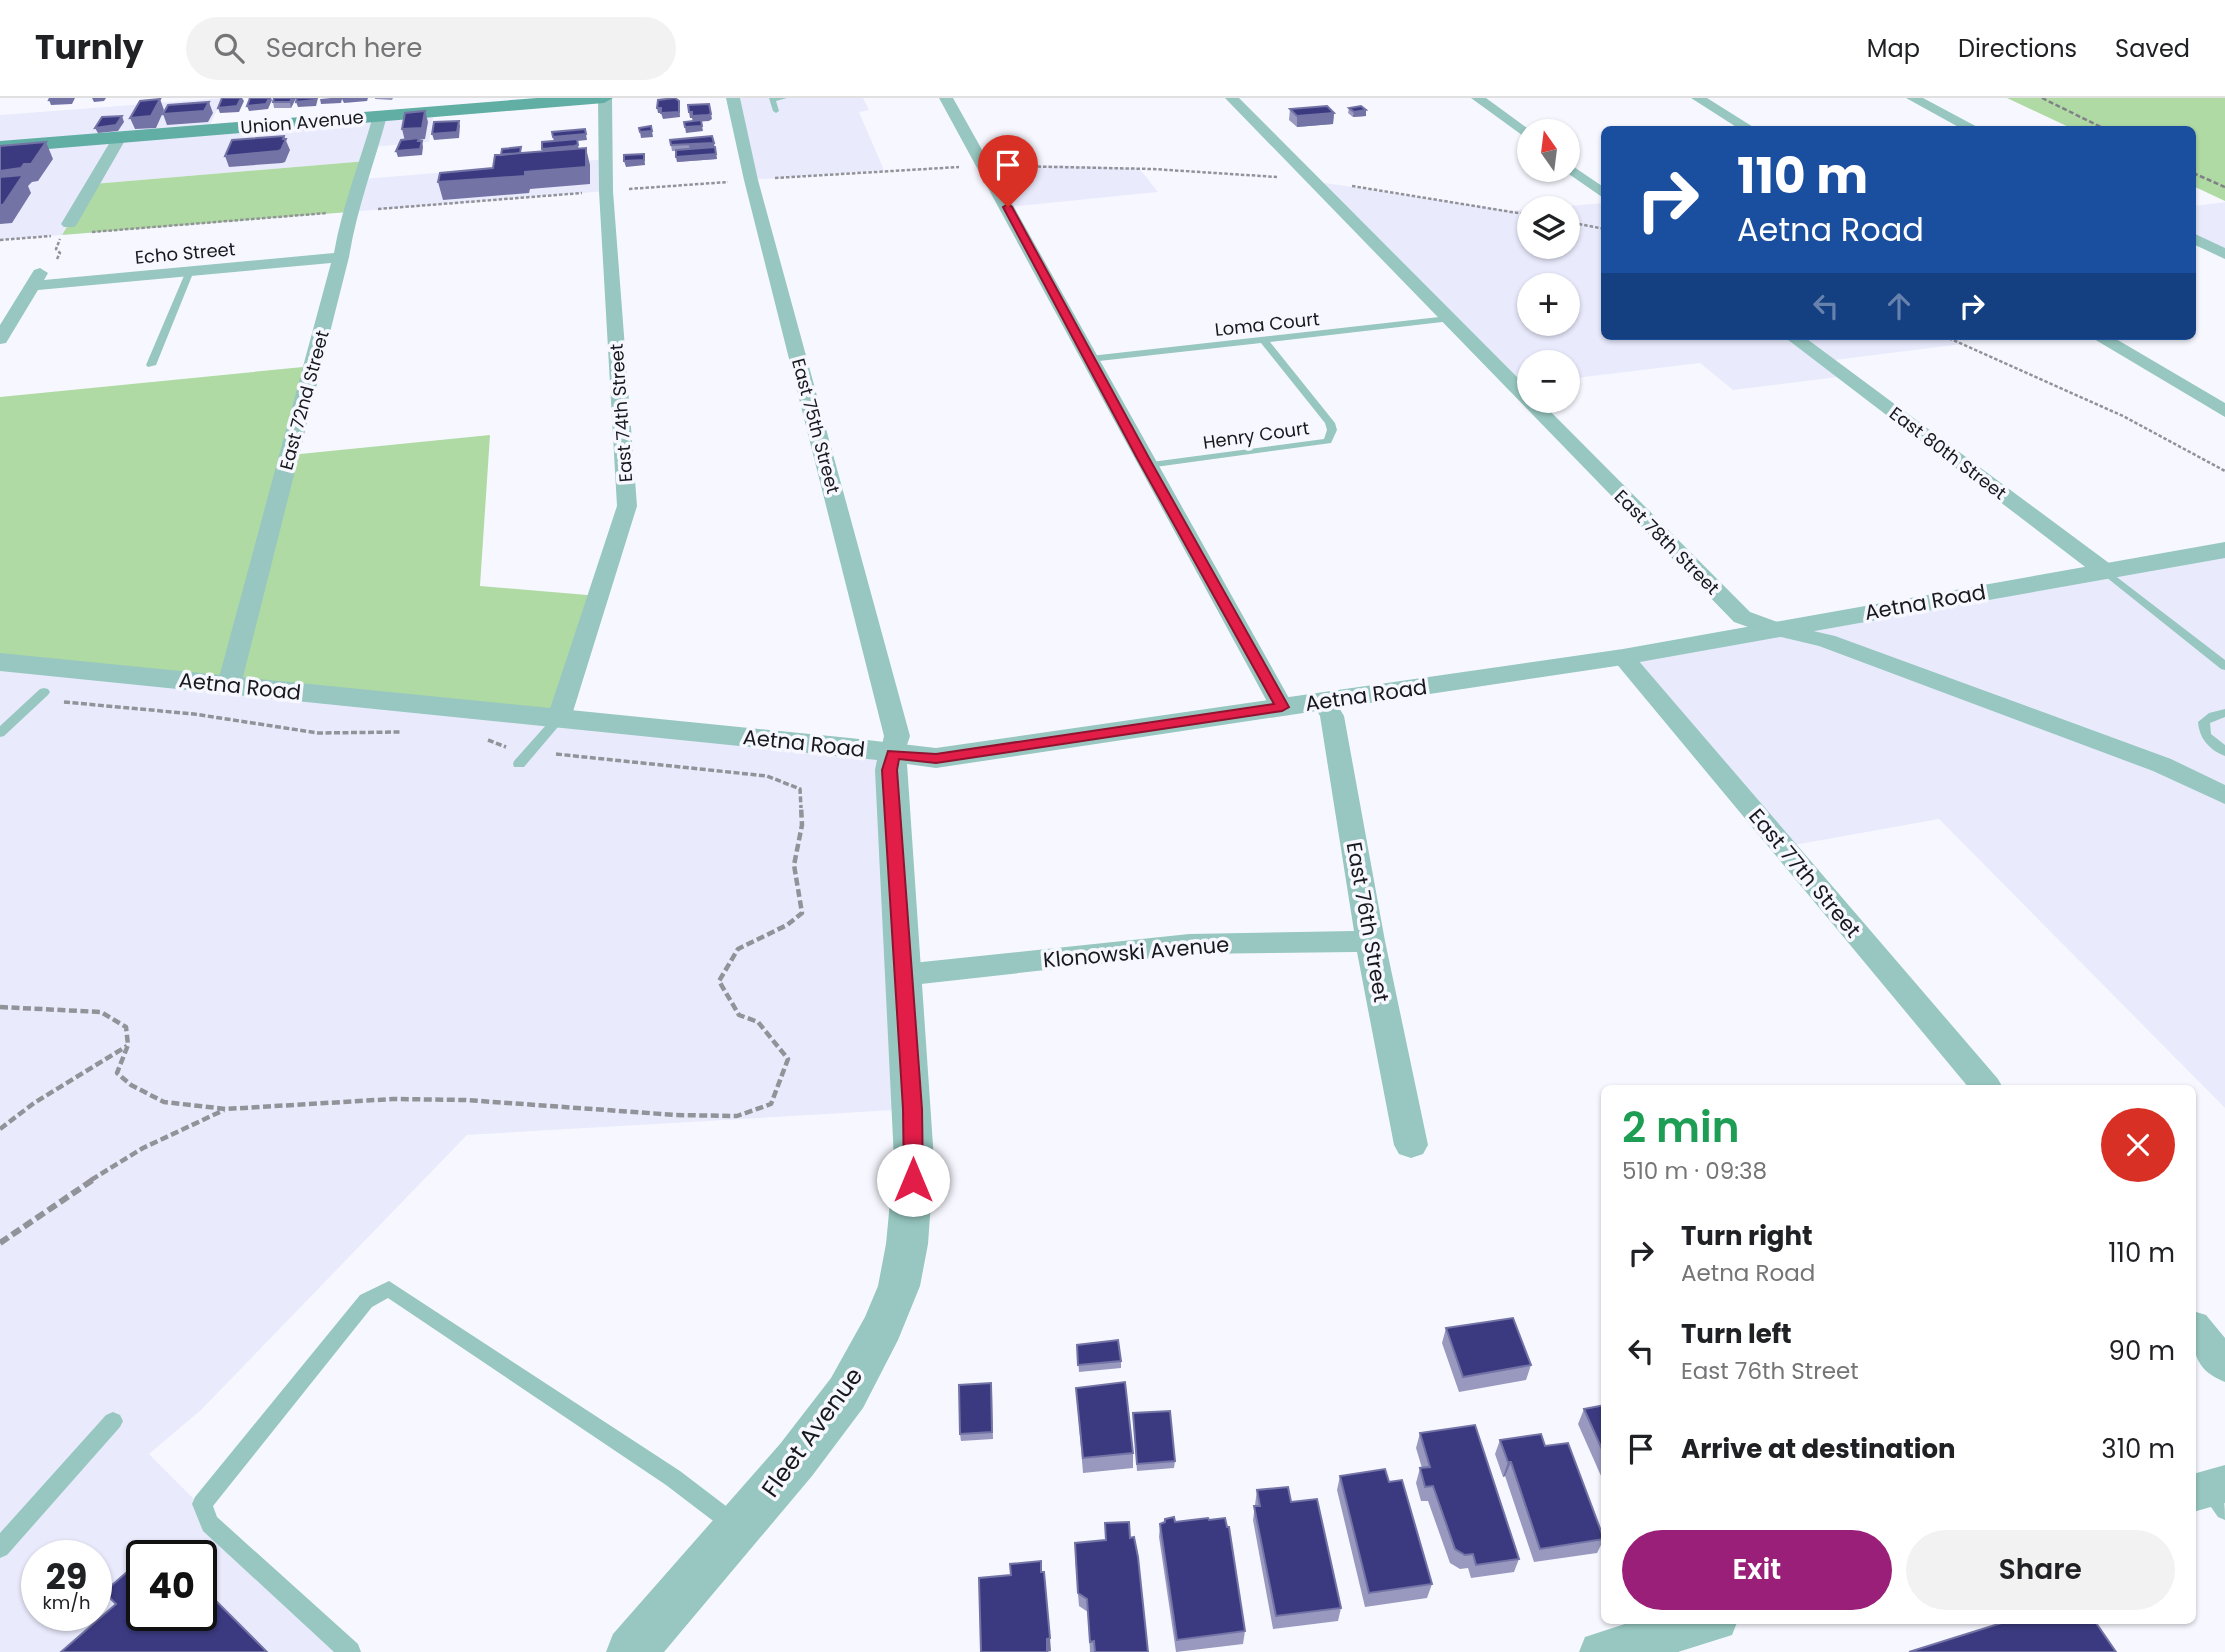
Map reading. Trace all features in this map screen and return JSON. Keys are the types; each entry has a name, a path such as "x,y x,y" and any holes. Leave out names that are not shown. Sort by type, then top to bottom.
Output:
{"main road":[{"name":"Union Avenue","path":"0,146 605,98"}],"street":[{"name":"East 74th Street","path":"559,718 627,506 606,191 605,98"},
{"name":"East 75th Street","path":"733,98 751,180 897,736 893,754"},
{"path":"946,98 1282,707"},
{"name":"East 78th Street","path":"1232,98 1742,617 1776,629 1827,641 2162,765 2225,795"},
{"path":"1478,98 1517,127"},
{"path":"1698,98 1744,126"},
{"path":"1913,98 1968,126"},
{"name":"East 72nd Street","path":"229,685 341,257 349,212 362,179 380,116"},
{"path":"74,228 120,137"},
{"path":"1580,176 1601,192"},
{"path":"2196,240 2225,254"},
{"name":"Echo Street","path":"36,279 190,271 341,257"},
{"path":"0,339 8,314 36,279"},
{"name":"East 80th Street","path":"1797,340 2105,571"},
{"path":"2105,340 2225,411"},
{"name":"Aetna Road","path":"0,663 850,747 936,758 1623,657 2225,550"},
{"name":"East 77th Street","path":"1623,657 1984,1085"},
{"name":"East 76th Street","path":"1323,701 1332,716 1370,941 1411,1145"},
{"name":"Fleet Avenue","path":"631,1652 739,1528 847,1393 883,1326 899,1286 908,1244 914,1160 890,770 893,754"},
{"name":"Klonowski Avenue","path":"903,975 1189,944 1370,941"},
{"path":"2196,1331 2225,1365"},
{"path":"1600,1652 1702,1624"}],"lane":[{"path":"776,111 772,99 785,98"},
{"path":"151,365 190,271"},
{"name":"Loma Court","path":"1090,359 1448,319"},
{"name":"Henry Court","path":"1148,465 1328,441 1332,430 1329,423 1264,340"},
{"path":"2105,571 2225,666"},
{"path":"0,733 44,692"},
{"path":"2225,713 2204,722 2206,735 2225,752"},
{"path":"519,764 559,718"},
{"path":"350,1652 210,1524 202,1504 366,1301 388,1289 673,1478 739,1528"},
{"path":"0,1548 113,1421"}],"path":[{"path":"1010,166 1153,169 1280,177"},
{"path":"771,178 970,167"},
{"path":"622,190 733,181"},
{"path":"1340,184 1517,213"},
{"path":"369,210 591,192"},
{"path":"36,279 57,259 60,253 56,249 58,243 74,228 330,213"},
{"path":"1580,224 1601,228"},
{"path":"0,240 50,236"},
{"path":"1953,340 2123,416 2225,471"},
{"path":"0,1007 102,1012 126,1027 128,1045 117,1073 131,1085 164,1102 226,1110 393,1099 466,1100 677,1115 737,1116 771,1104 788,1059 758,1022 739,1015 719,981 738,949 788,925 802,913"},
{"path":"0,1129 34,1103 128,1045"},
{"path":"0,1243 29,1226 116,1164 165,1135 226,1110"}],"shaded area":[{"path":"223,98 208,129 434,112 429,142 371,147 367,161 93,184 62,235 0,240 0,115"},
{"path":"733,98 863,98 869,110 859,112 884,170 751,180"},
{"path":"607,159 606,191 349,212 362,179"},
{"path":"1057,165 1139,168 1158,192 1008,207 984,167"},
{"path":"1312,181 1517,210 1517,259 1580,259 1580,205 1601,203 1601,340 1957,340 1963,344 1826,361 1846,376 1733,390 1700,363 1580,378 1580,350 1517,350 1517,386 1513,386"},
{"path":"2225,202 2225,254 2196,240 2196,206"},
{"path":"2225,549 2225,1108 1939,819 1783,847 1623,657"},
{"path":"0,663 893,754 912,1109 467,1135 201,1410 149,1454 347,1652 0,1652"}],"green space":[{"path":"2007,98 2225,98 2225,201 2196,187 2196,126 2067,126"},
{"path":"367,161 349,212 62,235 93,184"},
{"path":"313,366 290,455 490,435 480,586 599,596 559,718 0,662 0,397"}],"building":[{"path":"222,98 241,98 237,106 218,108"},
{"path":"250,98 269,98 266,104 247,106"},
{"path":"274,98 292,98 290,102 273,102"},
{"path":"297,98 315,98 296,102"},
{"path":"675,98 679,101 679,112 661,113 661,108 657,108 658,100"},
{"path":"160,99 151,116 130,118 140,101"},
{"path":"209,102 204,111 163,114 168,105"},
{"path":"709,104 711,114 692,116 692,112 689,112 688,105"},
{"path":"1327,106 1334,113 1297,116 1290,109"},
{"path":"1361,106 1366,110 1354,112 1349,108"},
{"path":"425,111 422,128 402,129 405,113"},
{"path":"122,116 116,125 95,128 102,117"},
{"path":"701,120 702,126 685,127 684,122"},
{"path":"459,121 457,132 432,134 434,122"},
{"path":"651,126 652,131 640,132 639,128"},
{"path":"585,129 586,134 553,137 552,132"},
{"path":"284,136 283,139 286,139 281,150 225,156 232,140"},
{"path":"712,136 714,143 671,145 670,140"},
{"path":"419,138 418,141 422,141 420,149 396,151 401,140"},
{"path":"577,139 578,145 542,149 542,142"},
{"path":"46,142 31,164 0,171 0,146"},
{"path":"521,147 520,153 501,155 502,149"},
{"path":"715,147 716,154 676,157 676,150"},
{"path":"586,148 586,167 525,172 525,176 438,182 440,173 493,168 495,155"},
{"path":"644,154 644,160 624,161 624,155"},
{"path":"23,175 3,205 0,205 0,177"},
{"path":"1513,1318 1531,1365 1463,1377 1446,1328"},
{"path":"1118,1340 1121,1361 1078,1365 1077,1345"},
{"path":"1125,1382 1133,1453 1083,1458 1076,1388"},
{"path":"991,1383 992,1432 960,1434 959,1385"},
{"path":"1601,1406 1601,1447 1584,1409"},
{"path":"1170,1411 1175,1461 1137,1464 1133,1413"},
{"path":"1475,1425 1519,1559 1476,1565 1473,1554 1465,1555 1455,1549 1433,1486 1425,1487 1420,1468 1430,1467 1420,1433"},
{"path":"1541,1434 1545,1446 1568,1443 1601,1531 1601,1539 1540,1549 1511,1462 1508,1462 1500,1440"},
{"path":"1385,1469 1389,1482 1402,1480 1432,1584 1369,1593 1340,1476"},
{"path":"1288,1487 1291,1502 1317,1499 1341,1608 1276,1616 1254,1506 1260,1506 1257,1490"},
{"path":"1174,1517 1175,1522 1225,1518 1229,1527 1245,1631 1177,1640 1160,1524 1165,1522 1165,1519"},
{"path":"1129,1522 1130,1538 1134,1537 1138,1557 1148,1652 1095,1652 1094,1641 1090,1642 1087,1599 1078,1593 1075,1543 1106,1540 1105,1523"},
{"path":"1041,1561 1050,1638 1047,1639 1047,1652 981,1652 979,1578 1011,1575 1010,1564"},
{"path":"126,1573 126,1631 217,1631 217,1602 267,1652 61,1652 85,1631 112,1631 112,1607 116,1604 112,1600 112,1585"},
{"path":"1998,1624 2097,1624 2116,1652 1909,1652"}],"railway":[{"path":"2042,98 2099,126"},
{"path":"2196,174 2225,187"}],"route":[{"path":"913,1180 912,1109 890,770 893,754 936,758 1282,707 1143,458 1008,207"}]}
